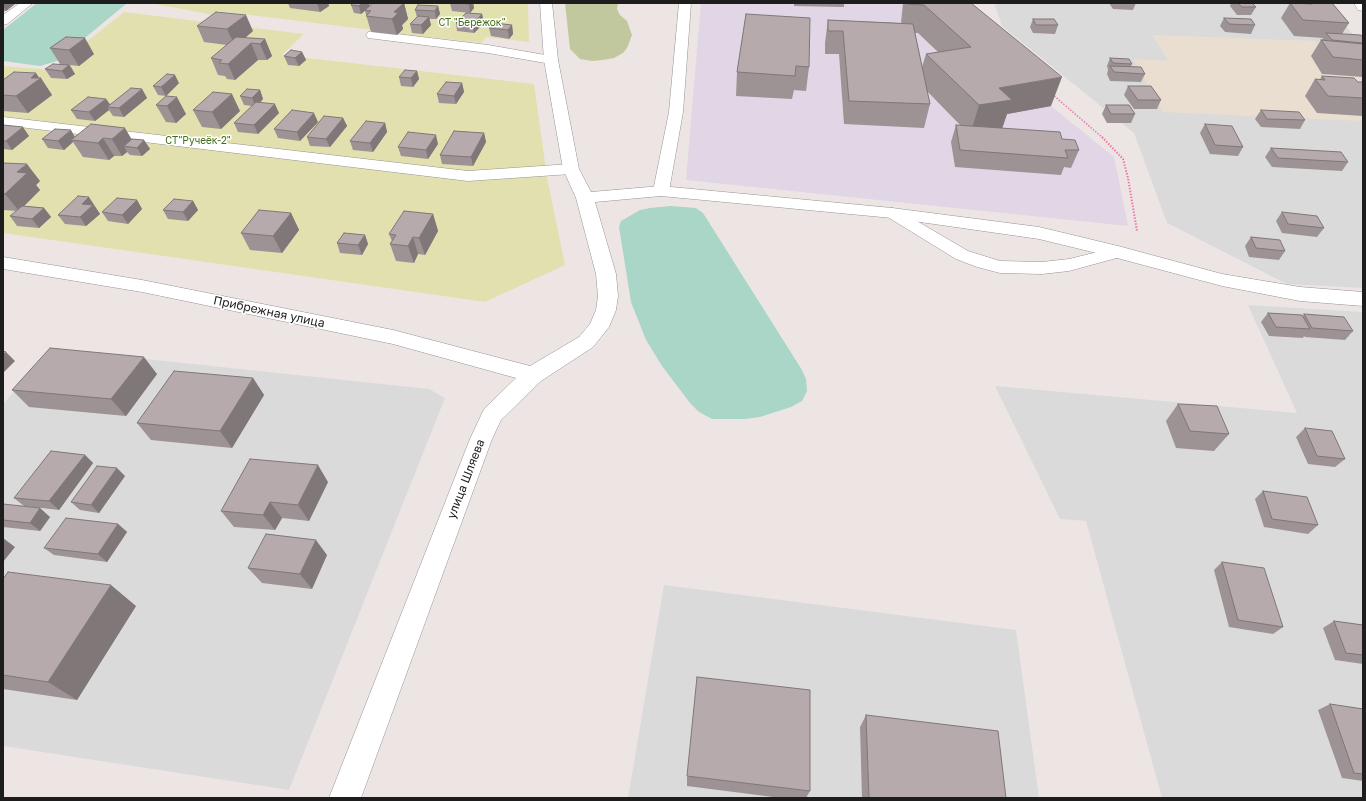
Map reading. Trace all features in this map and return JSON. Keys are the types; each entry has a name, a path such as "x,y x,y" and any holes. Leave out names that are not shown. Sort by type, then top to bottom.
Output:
{"street":[{"name":"улица Шляева","path":"345,798 481,439 492,416 507,399 533,375 586,342 599,327 606,310 608,296 606,274 585,198 571,169 551,60 546,3"},
{"path":"1360,3 1363,7"},
{"path":"585,198 661,191 892,214 1039,233 1118,252 1222,280 1292,293 1363,299"},
{"name":"Прибрежная улица","path":"3,264 142,286 378,334 533,375"}],"lane":[{"path":"3,21 27,3"},
{"path":"661,191 676,112 685,3"},
{"path":"372,35 488,49 551,60"},
{"path":"3,121 468,176 571,169"},
{"path":"892,214 962,255 983,263 1000,267 1042,268 1069,265 1118,252"}],"path":[{"path":"1049,92 1108,143 1123,159 1128,178 1142,259"}],"shaded area":[{"path":"37,3 126,4 57,61 40,66 3,61 3,30"},
{"path":"565,3 618,3 617,9 620,15 627,21 632,35 627,48 623,53 614,58 592,61 580,59 570,49"},
{"path":"701,3 932,3 1051,106 1114,157 1128,226 686,180"},
{"path":"994,3 1326,3 1363,46 1363,288 1287,284 1167,223 1134,133 1002,26"},
{"path":"1152,35 1315,41 1324,51 1363,61 1363,121 1163,112 1133,59 1169,61"},
{"path":"671,206 696,208 703,213 802,370 806,379 807,391 802,401 791,407 760,417 745,419 712,419 699,412 690,403 662,366 646,340 631,302 619,227 621,221 640,210"},
{"path":"1248,305 1363,312 1363,798 1162,798 1086,521 1060,519 995,386 1297,413"},
{"path":"52,349 429,389 445,398 289,790 3,746 3,404"},
{"path":"664,585 1016,630 1039,798 628,798"}],"green space":[{"name":"СТ \"Бережок\"","path":"150,3 528,3 529,42 486,37 481,43 428,37 427,39 371,32 372,30 217,11 213,15"},
{"name":"СТ\"Ручеёк-2\"","path":"124,12 304,34 282,55 534,84 547,177 565,265 485,302 3,233 3,66 51,70"}],"building":[{"path":"353,3 362,3 359,6 351,5"},
{"path":"373,3 404,3 394,12 398,13 392,19 366,16 371,11 365,10"},
{"path":"907,3 971,3 1062,77 999,88 1012,100 979,105 926,54 971,47 924,5"},
{"path":"1238,3 1252,3 1256,7 1242,7"},
{"path":"1290,3 1332,3 1349,23 1303,20"},
{"path":"418,5 438,6 435,11 415,10"},
{"path":"216,12 246,15 227,29 197,26"},
{"path":"466,13 482,14 473,25 456,23"},
{"path":"746,14 810,18 809,67 796,66 795,76 737,72"},
{"path":"418,16 429,17 421,25 410,24"},
{"path":"1224,18 1251,19 1255,25 1229,24"},
{"path":"1033,19 1054,19 1058,25 1036,25"},
{"path":"828,20 913,24 930,104 849,101 843,31 828,31"},
{"path":"494,23 512,25 508,30 489,28"},
{"path":"1326,33 1361,35 1363,38 1363,43 1332,40"},
{"path":"66,37 85,38 69,50 50,48"},
{"path":"236,37 265,39 260,44 251,43 228,64 219,63 222,60 211,58"},
{"path":"1321,40 1363,44 1363,60 1333,57"},
{"path":"291,50 302,52 295,58 284,56"},
{"path":"1110,58 1129,59 1132,64 1113,63"},
{"path":"53,64 69,65 62,71 45,69"},
{"path":"1110,66 1141,67 1145,74 1114,72"},
{"path":"405,70 417,71 411,78 399,77"},
{"path":"14,72 36,73 31,78 41,78 16,96 3,95 3,80"},
{"path":"167,74 175,75 161,87 153,86"},
{"path":"1322,76 1354,78 1358,82 1363,82 1363,98 1328,96 1315,79 1325,80"},
{"path":"446,82 462,83 454,96 437,94"},
{"path":"1128,86 1151,86 1161,100 1138,100"},
{"path":"131,88 142,89 119,108 107,107"},
{"path":"247,89 260,90 252,98 240,96"},
{"path":"213,92 232,94 212,112 193,110"},
{"path":"166,96 177,97 167,106 156,105"},
{"path":"88,97 106,99 89,112 71,110"},
{"path":"256,102 275,104 254,125 234,123"},
{"path":"1106,105 1129,105 1135,114 1111,114"},
{"path":"292,110 314,113 297,132 274,129"},
{"path":"1261,110 1299,112 1305,120 1267,119"},
{"path":"324,116 343,118 326,139 307,137"},
{"path":"366,121 385,123 370,143 350,141"},
{"path":"91,124 125,128 112,139 103,138 98,143 71,140"},
{"path":"1205,124 1232,126 1243,147 1215,145"},
{"path":"3,125 23,127 6,141 3,141"},
{"path":"956,125 1060,132 1062,139 1075,140 1079,150 1065,150 1068,158 960,150"},
{"path":"55,129 71,130 58,141 42,139"},
{"path":"454,131 484,133 471,157 440,155"},
{"path":"408,132 436,135 426,150 398,147"},
{"path":"132,139 144,140 137,148 124,146"},
{"path":"1271,148 1341,152 1348,162 1278,158"},
{"path":"3,163 27,164 17,172 27,173 5,194 3,193"},
{"path":"78,196 89,197 82,204 93,205 80,217 58,215"},
{"path":"117,198 137,200 122,215 102,212"},
{"path":"174,199 193,201 183,212 163,210"},
{"path":"22,206 44,208 32,219 10,216"},
{"path":"259,210 291,213 273,236 241,233"},
{"path":"404,211 433,214 419,238 413,237 408,246 390,244 396,235 389,234"},
{"path":"1282,212 1317,216 1324,228 1288,224"},
{"path":"344,233 365,235 358,245 337,243"},
{"path":"1251,237 1280,240 1285,251 1256,248"},
{"path":"1268,313 1302,315 1310,329 1276,327"},
{"path":"1304,314 1344,317 1353,331 1312,328"},
{"path":"50,348 144,357 111,399 12,390"},
{"path":"174,371 253,378 220,431 137,423"},
{"path":"1178,404 1217,406 1229,434 1190,431"},
{"path":"1305,428 1332,431 1345,459 1317,456"},
{"path":"51,451 85,455 49,501 14,498"},
{"path":"250,459 318,465 298,505 270,502 263,515 221,511"},
{"path":"97,466 117,468 91,505 71,502"},
{"path":"1263,491 1307,497 1318,525 1272,519"},
{"path":"3,504 40,508 30,523 3,520"},
{"path":"66,518 118,524 98,554 44,548"},
{"path":"266,534 316,540 300,574 248,568"},
{"path":"1222,562 1264,568 1283,627 1238,620"},
{"path":"8,572 111,585 48,682 3,675 3,579"},
{"path":"1334,621 1363,625 1363,655 1346,653"},
{"path":"697,677 810,690 810,791 687,776"},
{"path":"1330,704 1363,709 1363,774 1354,773"},
{"path":"866,715 998,731 1006,798 869,798"}]}
